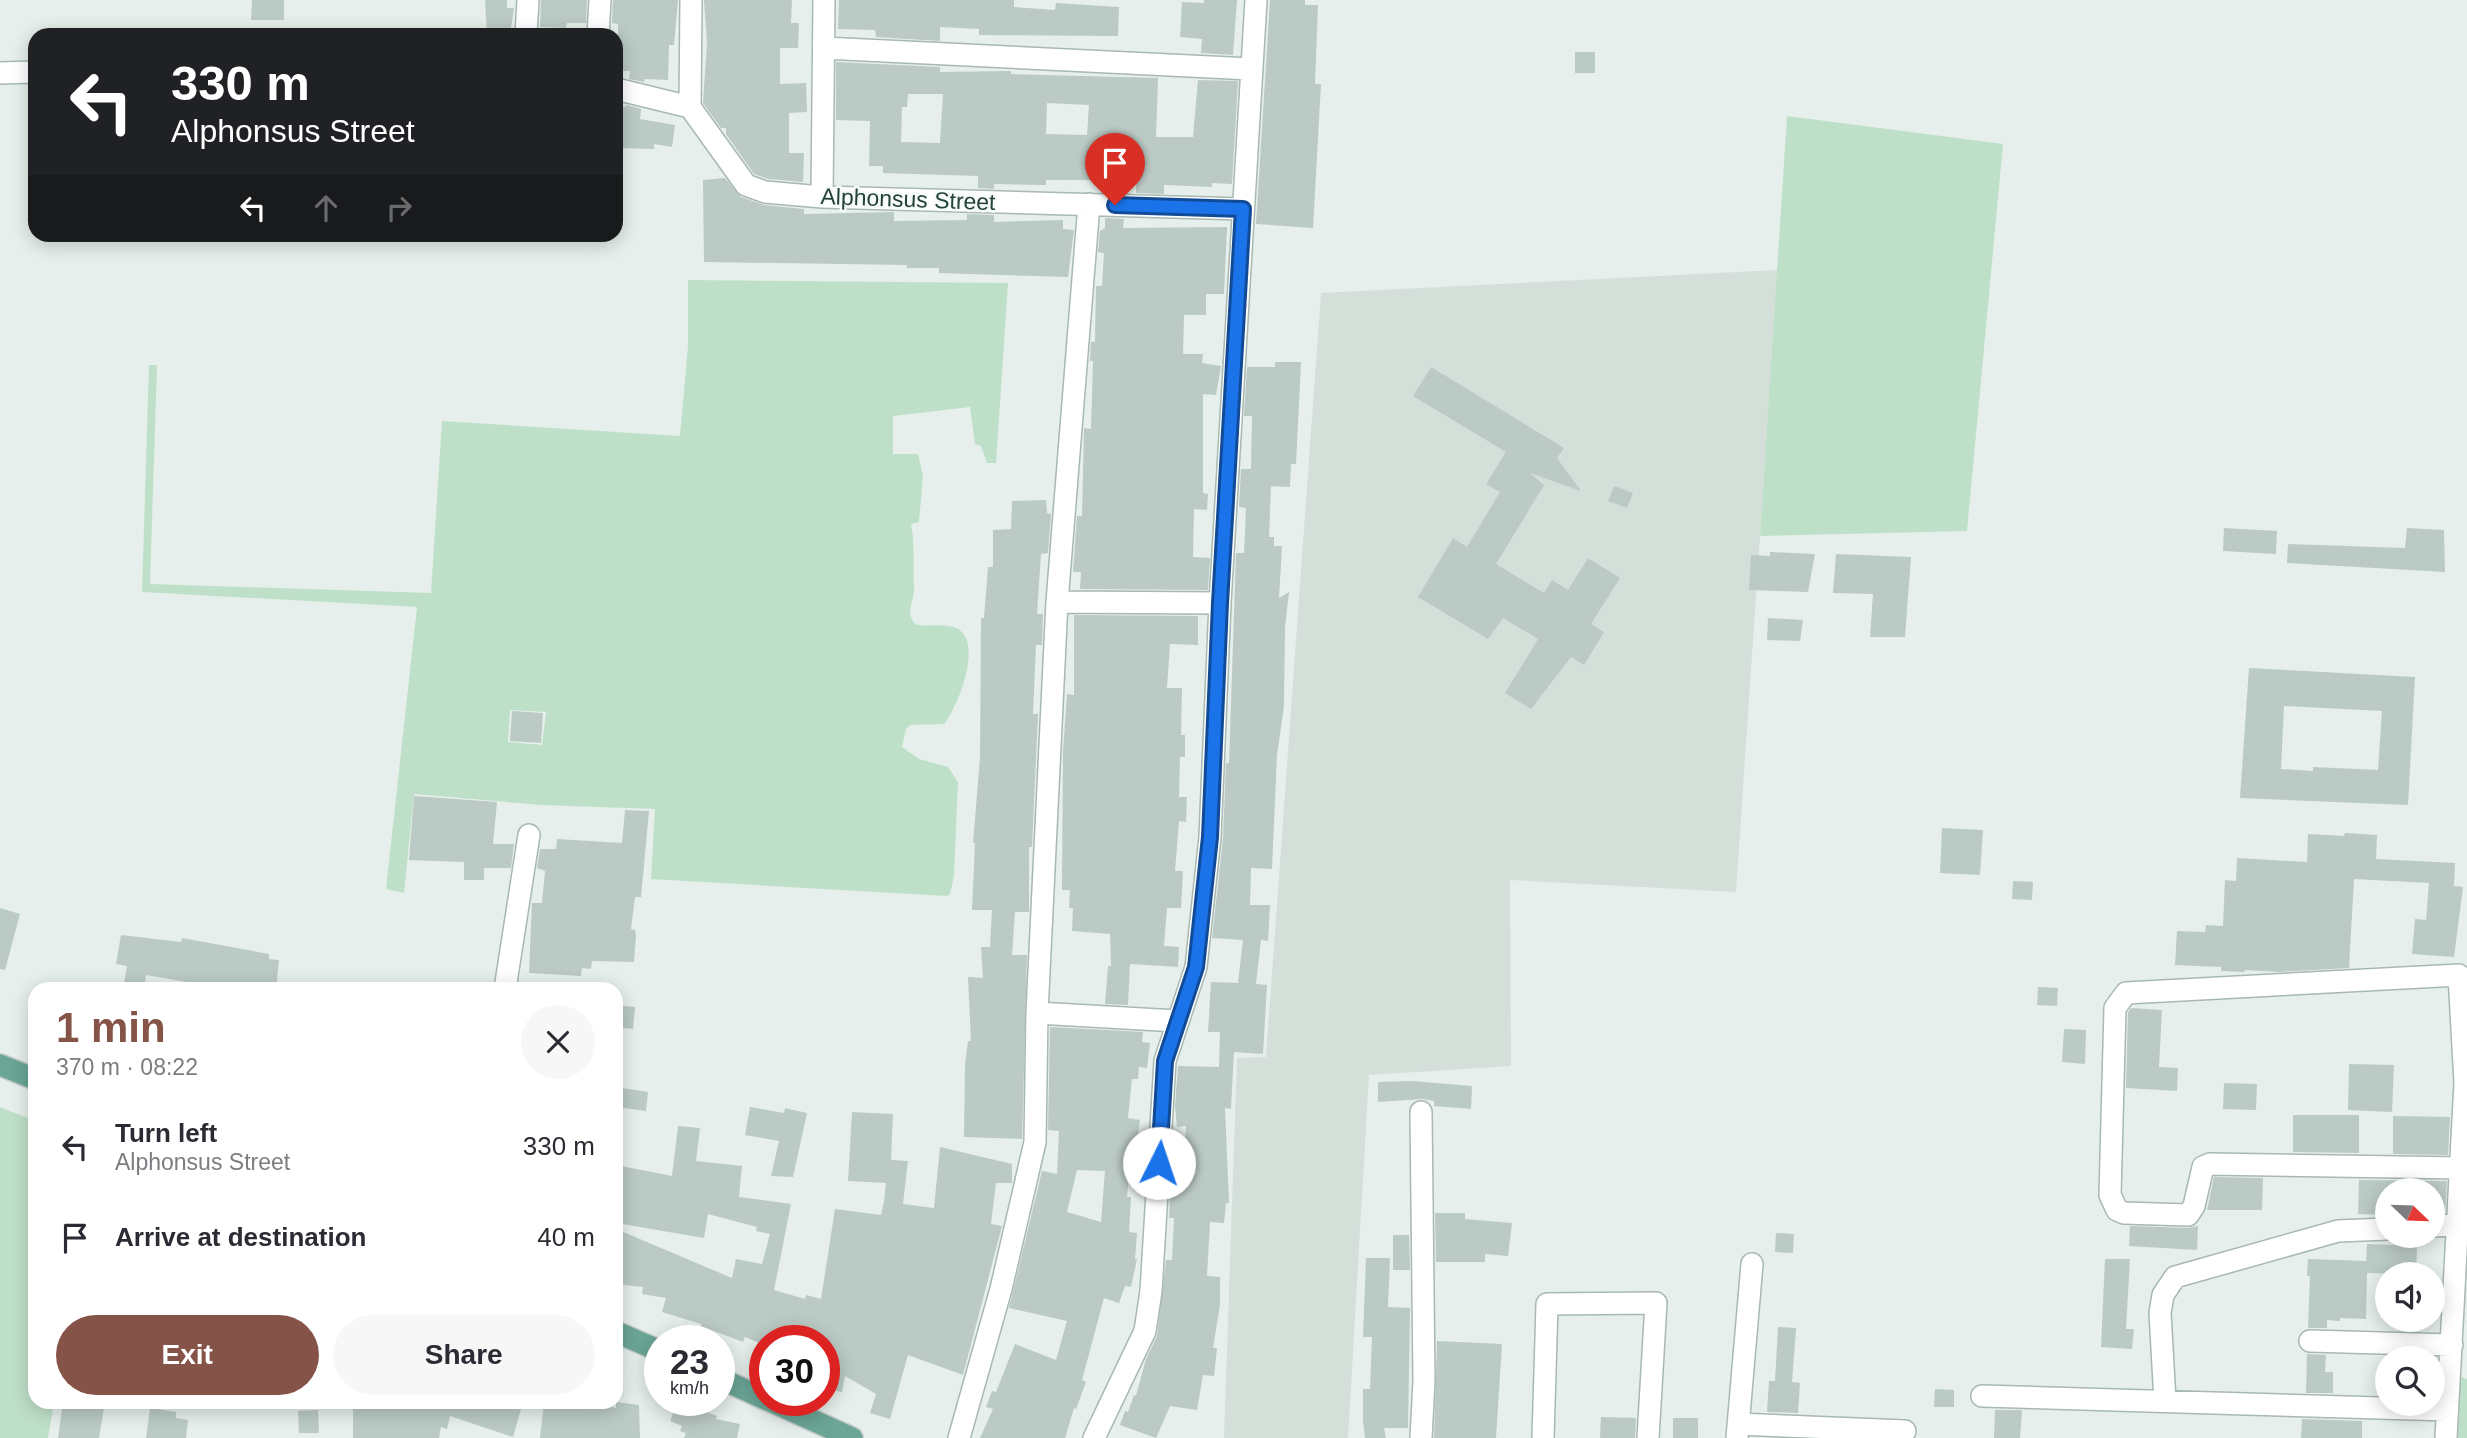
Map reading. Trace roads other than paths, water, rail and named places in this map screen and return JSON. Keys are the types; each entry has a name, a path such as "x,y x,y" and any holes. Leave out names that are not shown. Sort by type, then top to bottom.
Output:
{"main road":[{"path":"0,1065 28,1076"},
{"path":"623,1335 644,1344"},
{"path":"803,1416 852,1438"}],"street":[{"path":"526,28 528,0"},
{"path":"598,28 600,0"},
{"path":"623,91 690,107 691,0"},
{"path":"822,197 824,0"},
{"path":"1094,1438 1145,1331 1151,1291 1165,1061 1196,967 1210,837 1220,603 1255,0"},
{"path":"824,48 1251,69"},
{"path":"0,73 28,72"},
{"name":"Alphonsus Street","path":"690,107 746,185 765,192 822,197 1243,209"},
{"path":"959,1438 1001,1289 1035,1142 1037,1013 1058,602 1089,204"},
{"path":"1058,602 1220,603"},
{"path":"506,982 529,835"},
{"path":"2446,1438 2459,1225 2465,1083 2459,975 2126,993 2119,999 2115,1009 2110,1195 2117,1210 2124,1213 2188,1215 2194,1206 2199,1176 2203,1167 2210,1164 2461,1168"},
{"path":"1037,1013 1177,1021"},
{"path":"1421,1112 1424,1381 1421,1438"},
{"path":"2445,1226 2459,1225"},
{"path":"2165,1401 2160,1313 2163,1295 2175,1277 2338,1231 2375,1229"},
{"path":"1752,1264 1738,1431 1905,1431"},
{"path":"1543,1438 1547,1304 1657,1303 1648,1438"},
{"path":"2310,1340 2452,1345"},
{"path":"1982,1396 2447,1410"}]}
